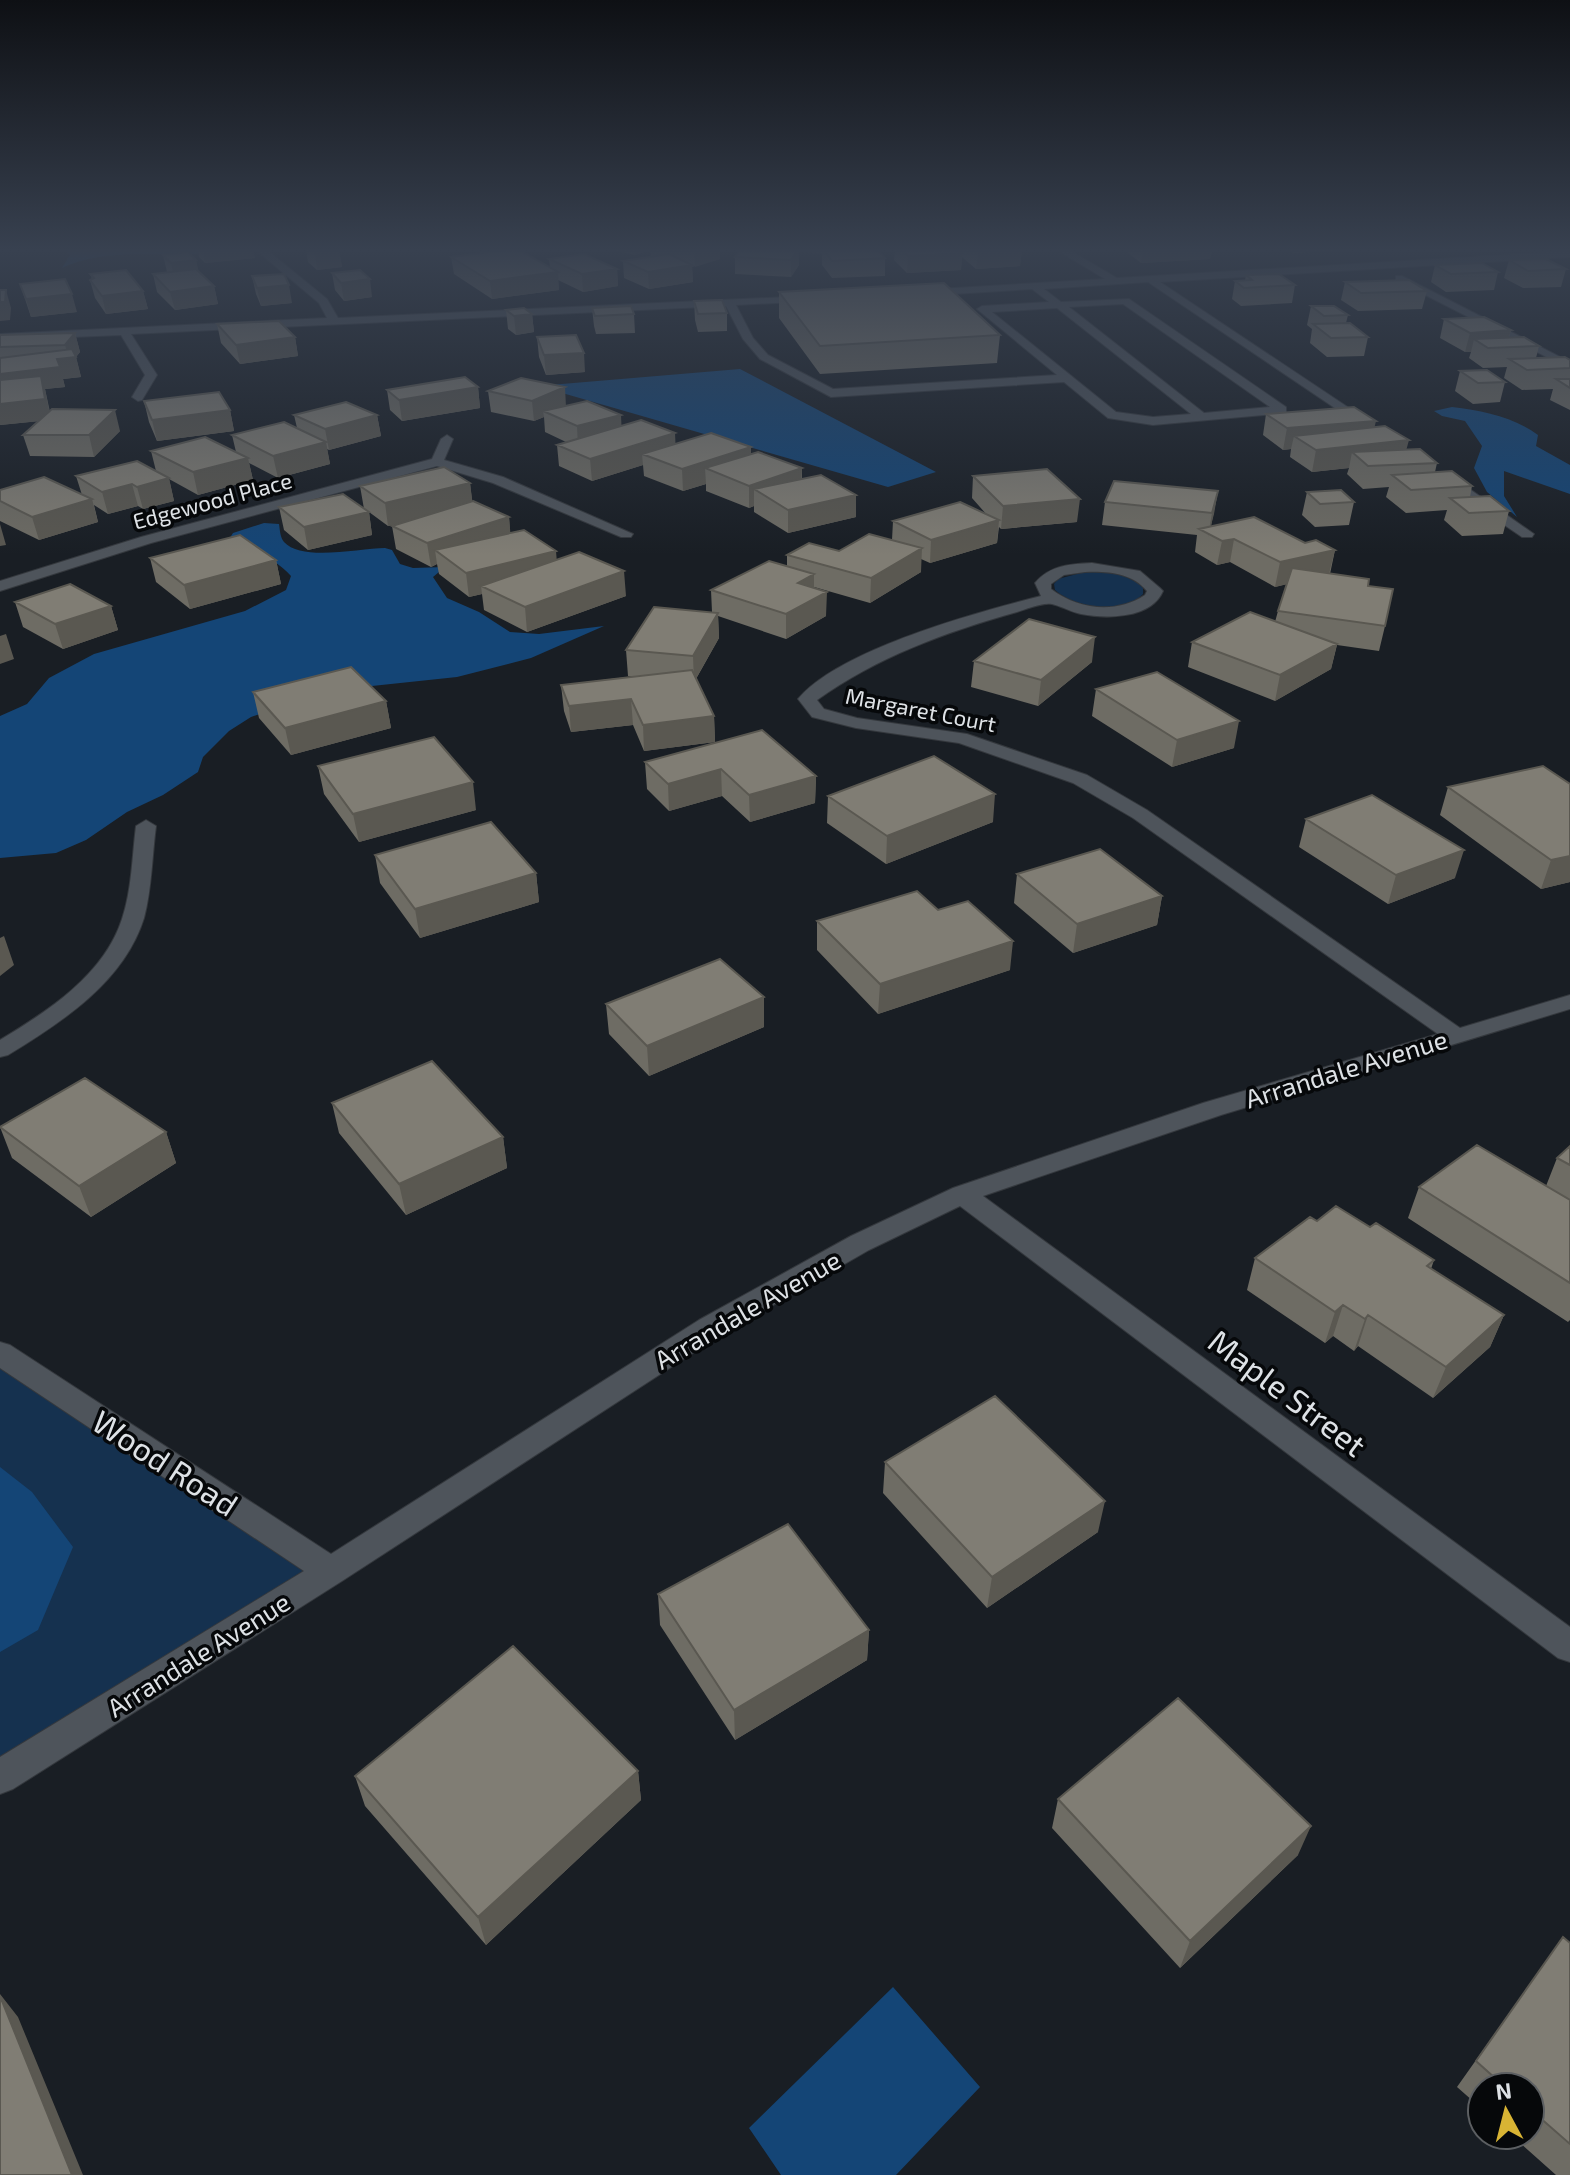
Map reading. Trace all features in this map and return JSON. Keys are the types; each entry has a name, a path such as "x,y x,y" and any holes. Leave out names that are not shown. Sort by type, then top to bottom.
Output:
{"street":[{"path":"137,352 151,375 138,397"},
{"path":"759,352 831,393 1067,378"},
{"path":"1034,352 1112,415 1153,421 1282,410 1198,352"},
{"path":"1118,352 1202,417"},
{"path":"1257,352 1384,437"},
{"path":"1542,352 1570,366"},
{"path":"447,439 437,462 498,480 626,534"},
{"name":"Edgewood Place","path":"0,586 146,540 437,462"},
{"path":"1436,473 1527,534"},
{"path":"1074,568 1110,568 1127,572 1142,577 1155,591 1145,604 1116,611 1080,609 1052,598 1044,591 1043,583 1048,576 1074,568"},
{"name":"Margaret Court","path":"1052,598 944,628 834,677 807,699 818,713 856,723 961,738 1080,779 1140,814 1455,1035"},
{"path":"0,1050 31,1031 108,969 133,920 146,826"},
{"name":"Arrandale Avenue","path":"0,1777 331,1571 709,1328 860,1243 962,1194 1212,1109 1570,1002"},
{"name":"Maple Street","path":"962,1194 1570,1647"},
{"name":"Wood Road","path":"0,1353 331,1571"}],"shaded area":[{"path":"740,369 936,472 888,487 538,386"},
{"path":"1452,407 1508,419 1538,435 1536,446 1570,465 1570,494 1504,471 1504,496 1517,517 1487,492 1474,468 1482,446 1465,421 1434,411"},
{"path":"264,523 279,524 284,542 304,551 317,553 385,548 392,550 400,564 413,568 445,567 433,577 447,598 479,612 510,632 539,634 604,626 531,658 457,677 372,686 289,704 251,717 229,731 203,757 198,772 163,795 127,812 86,840 56,853 0,858 0,716 27,704 49,678 94,654 245,611 286,590 291,576 284,569 262,555 228,541 233,533"},
{"path":"1092,570 1119,574 1139,583 1143,594 1124,605 1099,607 1074,601 1055,590 1054,584 1058,579"},
{"path":"0,1353 331,1571 0,1777"},
{"path":"0,1467 32,1492 73,1547 38,1630 0,1652"},
{"path":"893,1987 980,2087 896,2175 781,2175 749,2128"}],"building":[{"path":"52,352 73,352 76,357 57,359 60,367 0,374 0,358"},
{"path":"543,352 584,353 544,355"},
{"path":"1565,357 1570,360 1570,368 1527,370 1509,359"},
{"path":"1487,370 1505,382 1478,383 1460,371"},
{"path":"41,376 45,399 0,404 0,380"},
{"path":"465,377 478,387 399,400 387,390"},
{"path":"521,378 565,387 532,401 488,391"},
{"path":"1556,379 1570,379 1570,388"},
{"path":"219,392 230,410 152,420 144,401"},
{"path":"587,401 621,415 577,426 543,411"},
{"path":"346,402 377,415 325,429 294,415"},
{"path":"1354,407 1376,421 1287,428 1266,414"},
{"path":"52,409 115,410 89,435 23,435"},
{"path":"641,420 675,433 590,459 557,445"},
{"path":"284,422 326,442 273,456 232,435"},
{"path":"1385,426 1409,440 1316,450 1294,436"},
{"path":"711,433 751,447 682,469 642,454"},
{"path":"205,437 248,458 193,472 151,451"},
{"path":"1420,449 1437,463 1368,466 1352,452"},
{"path":"758,452 802,468 749,486 705,468"},
{"path":"137,461 169,478 102,492 76,476"},
{"path":"444,467 470,483 385,503 360,486"},
{"path":"1047,469 1080,499 1003,506 973,476"},
{"path":"1452,471 1472,486 1411,490 1392,475"},
{"path":"821,475 856,495 788,510 754,489"},
{"path":"44,477 92,499 32,517 0,501 0,490"},
{"path":"1114,481 1218,491 1212,513 1105,502"},
{"path":"1341,490 1354,502 1320,504 1307,492"},
{"path":"343,494 369,512 304,527 279,507"},
{"path":"1490,496 1509,511 1469,513 1450,498"},
{"path":"473,501 509,517 427,543 392,526"},
{"path":"960,502 999,520 931,540 893,521"},
{"path":"1254,517 1305,543 1316,540 1335,550 1280,562 1234,539 1222,541 1199,529"},
{"path":"524,530 556,551 466,573 435,550"},
{"path":"869,534 922,548 871,578 787,555 809,543 839,551"},
{"path":"240,535 276,560 184,585 150,558"},
{"path":"579,552 624,571 525,607 481,586"},
{"path":"769,561 814,574 798,583 827,592 786,614 711,590"},
{"path":"1292,568 1369,579 1368,586 1393,589 1385,626 1278,611"},
{"path":"70,584 111,606 55,624 15,602"},
{"path":"654,607 718,613 693,656 626,650"},
{"path":"1250,612 1337,644 1280,675 1192,642"},
{"path":"1029,619 1095,637 1041,680 974,661"},
{"path":"351,667 386,701 285,728 253,692"},
{"path":"692,670 714,716 643,725 631,699 569,706 561,685"},
{"path":"1157,672 1239,721 1177,740 1096,689"},
{"path":"762,730 816,776 749,795 721,769 668,784 645,762"},
{"path":"434,737 473,782 353,814 318,766"},
{"path":"934,756 995,794 887,836 828,796"},
{"path":"1543,766 1570,784 1570,856 1551,860 1448,787"},
{"path":"1372,795 1464,850 1396,875 1306,819"},
{"path":"491,822 536,873 415,909 375,855"},
{"path":"1100,849 1162,896 1077,924 1017,874"},
{"path":"917,891 938,910 968,901 1013,941 880,984 817,921"},
{"path":"720,959 764,997 647,1046 606,1004"},
{"path":"432,1061 503,1137 399,1184 332,1103"},
{"path":"85,1078 166,1132 79,1186 0,1127"},
{"path":"1477,1145 1570,1200 1570,1283 1419,1187"},
{"path":"1570,1146 1570,1165 1557,1158"},
{"path":"1336,1206 1370,1227 1376,1223 1434,1260 1427,1266 1504,1315 1446,1367 1368,1315 1365,1319 1343,1305 1335,1312 1255,1258 1310,1217 1317,1221"},
{"path":"995,1396 1105,1501 992,1577 885,1462"},
{"path":"788,1524 869,1630 734,1710 658,1594"},
{"path":"513,1646 638,1771 478,1917 355,1776"},
{"path":"1178,1698 1311,1826 1190,1941 1058,1799"},
{"path":"1563,1937 1570,1943 1570,2144 1546,2123 1546,2071 1487,2071 1476,2061"},
{"path":"0,1996 72,2175 0,2175"}]}
